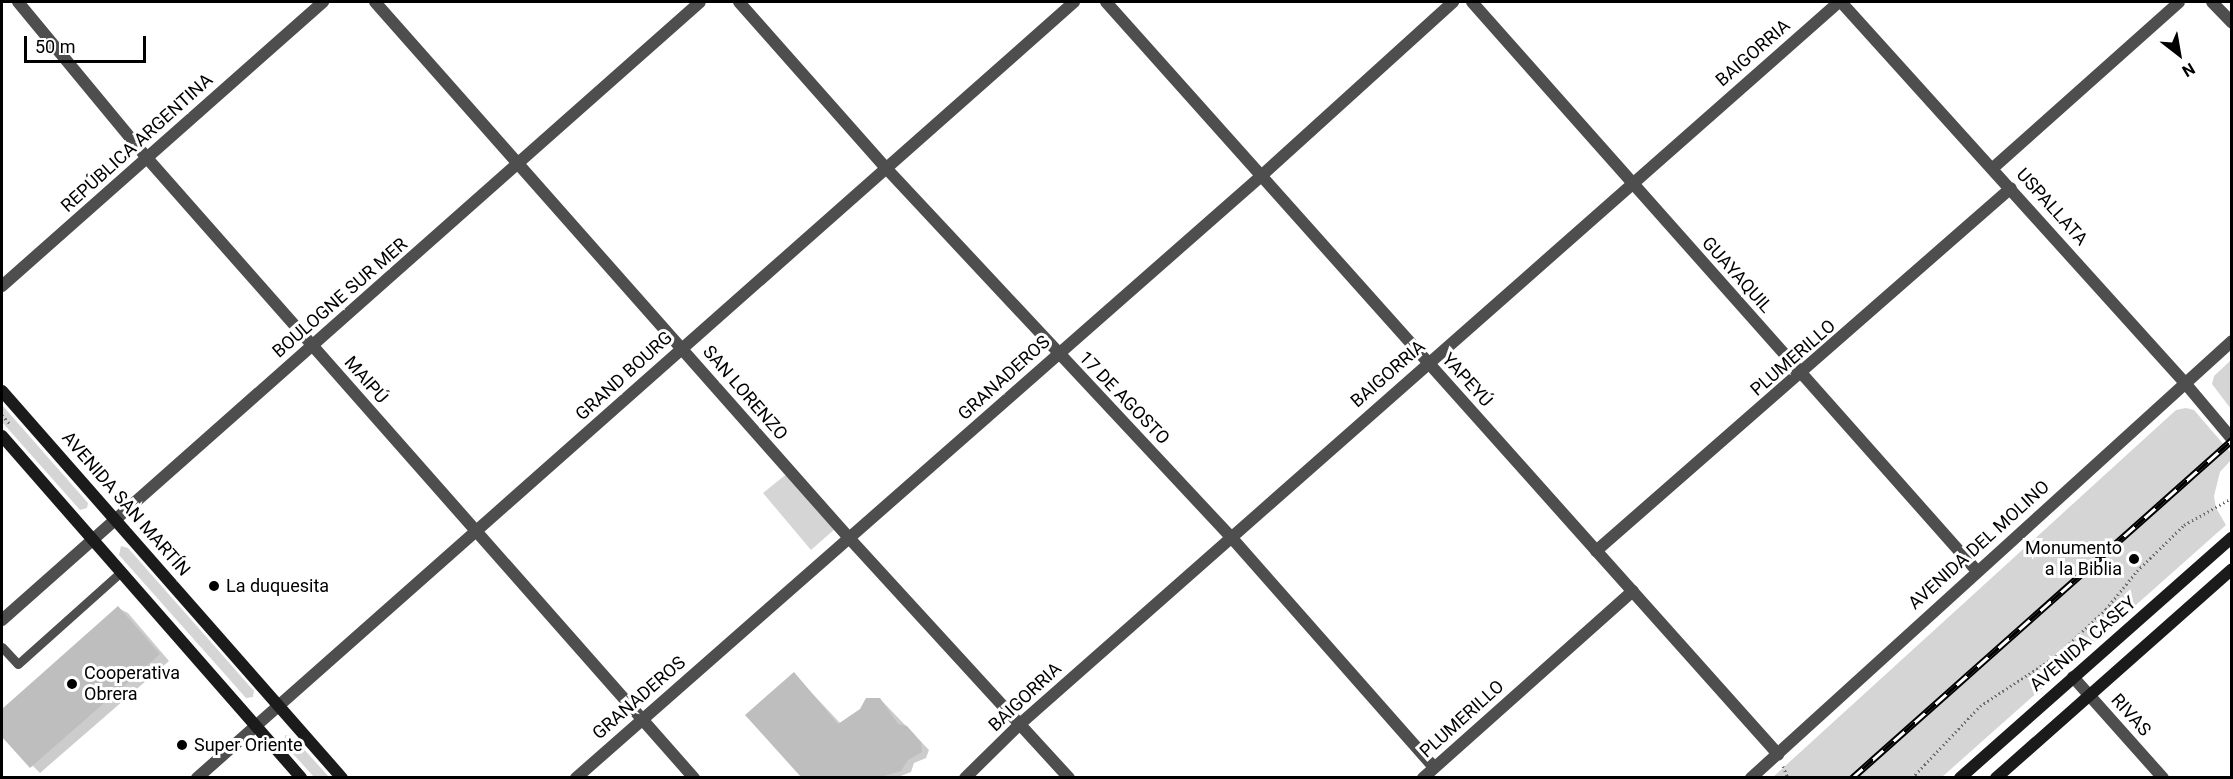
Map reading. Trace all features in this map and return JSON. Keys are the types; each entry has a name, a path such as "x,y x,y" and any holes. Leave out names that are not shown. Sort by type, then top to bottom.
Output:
{"main road":[{"name":"AVENIDA SAN MARTÍN","path":"2,391 342,777"},
{"path":"2,436 301,777"},
{"name":"AVENIDA CASEY","path":"1960,777 2232,537"},
{"path":"1996,777 2232,569"}],"street":[{"name":"MAIPÚ","path":"18,2 147,158 693,777"},
{"name":"REPÚBLICA ARGENTINA","path":"2,286 323,2"},
{"name":"SAN LORENZO","path":"375,2 850,539 1069,777"},
{"name":"BOULOGNE SUR MER","path":"2,620 115,518 519,165 700,2"},
{"name":"17 DE AGOSTO","path":"739,2 886,168 1058,355 1231,537 1434,767"},
{"name":"GRAND BOURG","path":"197,777 1074,2"},
{"name":"YAPEYÚ","path":"1106,2 1778,754"},
{"name":"GRANADEROS","path":"576,777 1260,177 1453,2"},
{"name":"GUAYAQUIL","path":"1472,2 1977,571"},
{"name":"BAIGORRIA","path":"965,777 1020,724 1231,537 1840,2"},
{"name":"USPALLATA","path":"1840,2 1993,168 2185,383 2232,440"},
{"path":"1993,168 2179,2"},
{"path":"2212,2 2232,23"},
{"name":"PLUMERILLO","path":"1596,551 1801,375 2011,189"},
{"name":"AVENIDA DEL MOLINO","path":"1751,777 2232,341"},
{"name":"PLUMERILLO","path":"1423,777 1633,591"},
{"name":"RIVAS","path":"2073,677 2163,777"}],"lane":[{"path":"2,647 18,664 121,572"}],"path":[{"path":"1912,777 1980,706 2056,656 2184,525 2232,498"}],"shaded area":[{"path":"2231,360 2231,409 2212,384 2214,376"},
{"path":"2,405 88,503 87,508 80,510 2,422"},
{"path":"2186,408 2194,410 2231,453 2231,460 2220,472 2214,496 2216,508 2226,525 1942,777 1773,777 2176,410"},
{"path":"789,472 836,528 811,550 763,493"},
{"path":"121,546 128,548 254,691 253,697 246,698 119,555"},
{"path":"285,735 292,736 329,777 314,777 284,744"}],"building":[{"path":"118,606 160,654 30,768 2,737 2,709"},
{"path":"794,672 838,724 860,709 866,698 880,698 898,724 907,726 921,742 922,752 908,760 901,771 880,777 801,777 745,715"}],"railway":[{"path":"1852,778 2232,440"}],"place":[{"name":"Monumento a la Biblia","path":"2134,559"},
{"name":"La duquesita","path":"214,586"},
{"name":"Cooperativa Obrera","path":"72,684"},
{"name":"Super Oriente","path":"182,745"}]}
